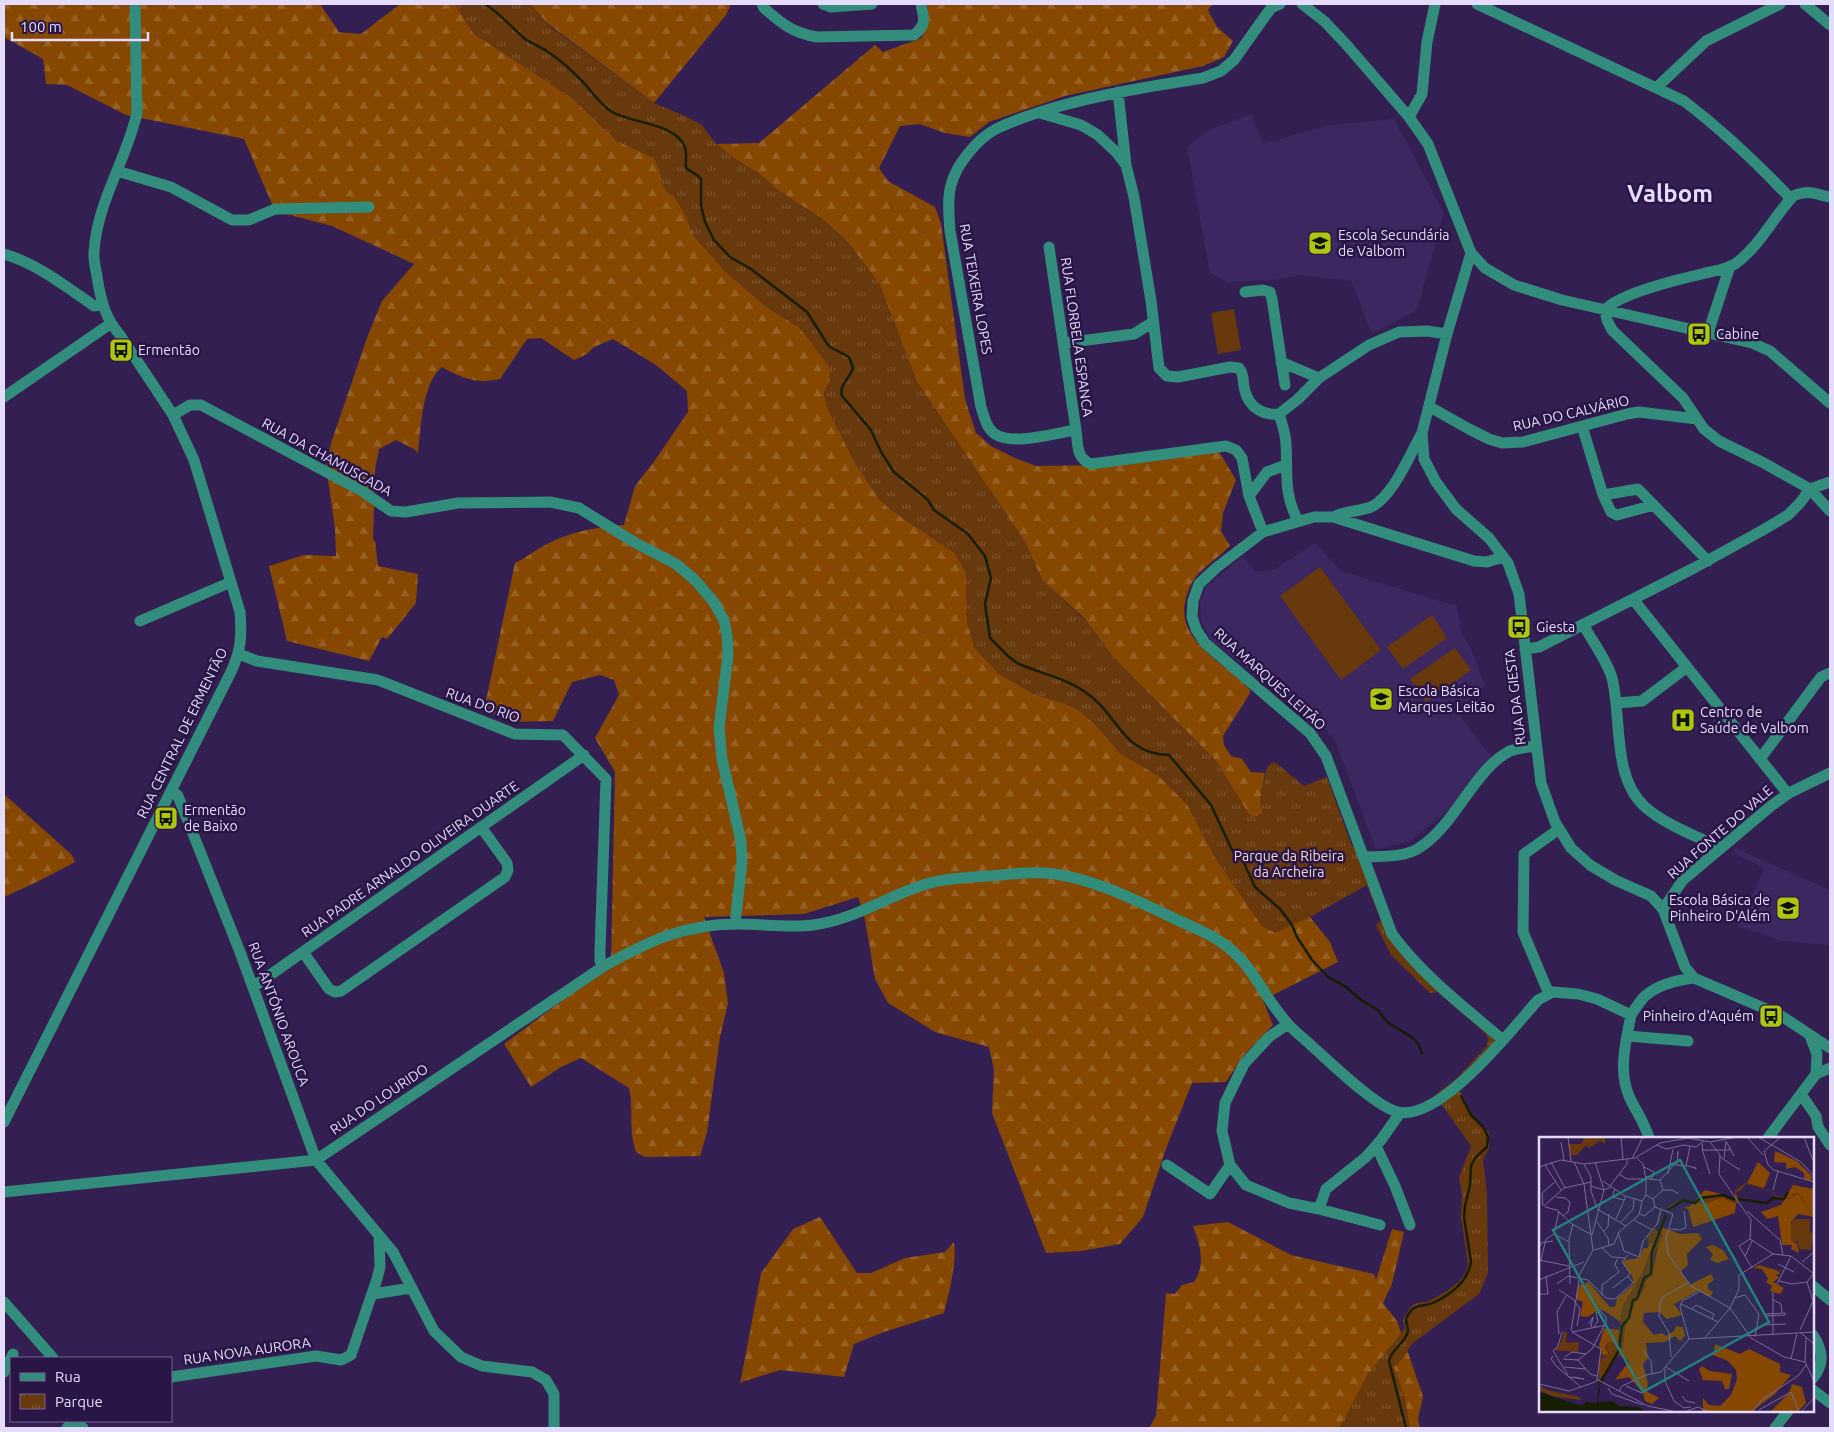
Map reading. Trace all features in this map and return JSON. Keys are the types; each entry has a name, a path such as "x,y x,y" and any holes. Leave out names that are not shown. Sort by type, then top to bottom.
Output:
{"street":[{"name":"RUA CENTRAL DE ERMENTÃO","path":"4,1122 239,654 242,636 240,612 194,460 173,416 120,335 110,324 102,305 94,254 97,224 103,204 134,129 137,113 136,4"},
{"path":"762,4 764,8 786,27 802,34 817,37 914,35 922,29 924,20 921,4"},
{"path":"823,4 831,7 872,4"},
{"name":"RUA TEIXEIRA LOPES","path":"1076,430 1009,440 995,434 987,425 981,407 950,231 948,206 951,184 962,163 976,145 994,130 1015,120 1087,98 1203,78 1221,71 1234,60 1271,8 1280,4"},
{"path":"1302,4 1324,21 1345,43 1409,117 1428,144 1471,253 1485,268 1514,285 1562,300 1752,343 1770,351 1830,403"},
{"path":"1409,117 1422,94 1427,42 1435,4"},
{"path":"1477,4 1684,101 1703,115 1791,199"},
{"path":"1656,88 1706,41 1780,4"},
{"path":"1805,4 1830,25"},
{"path":"1118,92 1126,165 1134,197 1159,368 1167,376 1178,377 1230,367 1239,368 1243,373 1245,392 1250,403 1260,411 1272,415 1279,414 1298,399 1319,378 1369,344 1399,332 1427,331 1447,334"},
{"path":"1039,113 1081,125 1098,136 1116,152 1126,165"},
{"path":"117,171 171,187 232,220 249,220 276,209 369,207"},
{"path":"1605,310 1615,302 1627,297 1671,282 1730,266 1756,244 1791,199 1801,193 1811,192 1830,197"},
{"name":"RUA FLORBELA ESPANCA","path":"1049,247 1076,430"},
{"name":"RUA DA GIESTA","path":"1471,253 1447,334 1422,433 1424,459 1436,482 1456,508 1489,538 1508,563 1519,594 1541,783 1555,822 1571,848 1590,865 1615,880 1651,896 1663,909"},
{"path":"4,254 21,259 37,267 94,306 102,305"},
{"path":"1708,333 1730,266"},
{"path":"1245,292 1263,290 1270,292 1285,385"},
{"path":"1605,310 1612,330 1683,398 1704,429 1719,441 1810,489 1830,511"},
{"path":"1064,343 1134,334 1153,322"},
{"path":"4,397 110,324"},
{"path":"1282,362 1319,378"},
{"name":"RUA DA CHAMUSCADA","path":"173,416 190,405 201,405 362,491 391,511 406,512 458,503 550,502 579,508 634,542 676,564 695,580 713,601 724,620 727,635 728,655 720,728 722,758 741,841 742,862 735,924"},
{"name":"RUA DO CALVÁRIO","path":"1430,407 1489,440 1502,443 1523,442 1639,412 1697,419"},
{"path":"1279,414 1286,444 1287,492 1298,521"},
{"path":"1582,426 1603,495 1611,512 1617,515 1654,505"},
{"path":"1076,430 1079,453 1083,461 1091,464 1226,446 1236,450 1242,458 1248,496 1263,532"},
{"path":"1333,517 1371,507 1380,501 1400,474 1422,433"},
{"path":"1248,496 1267,472 1286,464"},
{"path":"1525,649 1539,647 1708,561 1788,515 1810,489 1825,482 1830,482"},
{"path":"1603,495 1638,489 1708,561"},
{"name":"RUA MARQUES LEITÃO","path":"1503,557 1487,562 1474,561 1333,517 1314,517 1263,532 1216,568 1199,584 1193,600 1192,617 1196,629 1205,644 1310,733 1326,756 1392,934 1406,953 1426,973 1503,1040"},
{"path":"140,621 231,582"},
{"path":"1633,599 1788,794"},
{"path":"1583,624 1611,677 1622,758 1627,780 1634,793 1643,805 1655,815 1721,848"},
{"name":"RUA DO RIO","path":"239,654 257,661 378,680 515,734 562,735 606,779 600,950 600,961 604,966"},
{"path":"1616,703 1642,701 1687,667"},
{"path":"1760,759 1821,677 1830,673"},
{"path":"1363,857 1406,854 1418,849 1448,821 1486,770 1511,751 1536,746"},
{"name":"RUA PADRE ARNALDO OLIVEIRA DUARTE","path":"253,987 584,755"},
{"name":"RUA FONTE DO VALE","path":"1663,909 1684,880 1721,848 1788,794 1830,773"},
{"name":"RUA ANTÓNIO AROUCA","path":"172,790 178,796 253,987 316,1160 393,1252 434,1331 461,1357 482,1366 532,1372 546,1380 554,1394 554,1428"},
{"path":"303,952 329,989 335,992 340,991 505,877 508,870 507,863 482,827"},
{"path":"1549,994 1523,932 1524,854 1559,829"},
{"name":"RUA DO LOURIDO","path":"4,1192 316,1160 604,966 673,933 711,925 812,925 847,917 933,882 986,876 1052,874 1078,879 1124,895 1201,931 1228,947 1249,967 1288,1024 1346,1077 1385,1106 1400,1113"},
{"path":"1663,909 1685,967 1694,978 1780,1015 1830,1048"},
{"path":"1649,1137 1622,1077 1631,1015 1644,996 1662,986 1694,978"},
{"path":"1319,1208 1326,1188 1366,1157 1400,1113 1413,1112 1449,1094 1473,1072 1538,1000 1553,992 1578,994 1631,1015"},
{"path":"1288,1024 1270,1037 1244,1064 1225,1103 1222,1131 1230,1165 1246,1185 1289,1203 1319,1208 1380,1225"},
{"path":"1627,1036 1688,1041"},
{"path":"1810,1036 1817,1054 1816,1074"},
{"path":"1769,1137 1816,1074 1830,1068"},
{"path":"1801,1094 1816,1116 1818,1128 1830,1145"},
{"path":"1376,1146 1395,1186 1410,1225"},
{"path":"1167,1165 1210,1194 1230,1165"},
{"name":"RUA NOVA AURORA","path":"172,1377 316,1356 341,1360 351,1355 373,1294 380,1267 379,1236"},
{"path":"1814,1287 1830,1300"},
{"path":"373,1294 411,1288"},
{"path":"4,1302 53,1357"},
{"path":"1814,1337 1822,1353 1822,1361 1814,1376"},
{"path":"4,1372 10,1360"},
{"path":"1814,1391 1830,1403"},
{"path":"1775,1428 1787,1412"},
{"path":"67,1428 75,1422 83,1428"}],"shaded area":[{"name":"Escola Secundária de Valbom","path":"1252,114 1263,144 1328,125 1394,119 1444,213 1417,310 1372,334 1351,281 1301,275 1273,280 1228,282 1210,273 1187,147 1209,130"},
{"name":"Escola Básica Marques Leitão","path":"1315,543 1341,571 1457,606 1461,632 1471,649 1485,685 1457,712 1493,759 1460,801 1409,842 1376,849 1335,741 1311,713 1267,680 1265,683 1210,639 1201,620 1200,603 1206,587 1243,556 1256,572 1275,569"},
{"name":"Escola Básica de Pinheiro D'Além","path":"1735,848 1830,890 1830,945 1781,941 1738,927 1764,868 1733,853"}],"green space":[{"path":"4,4 320,4 339,32 361,34 400,4 455,4 473,33 572,98 617,141 655,158 667,192 674,196 684,212 694,236 727,273 768,308 799,327 823,356 830,368 830,380 824,393 827,407 854,461 879,499 891,510 955,553 966,573 967,623 975,648 998,673 1036,695 1064,703 1079,710 1097,726 1120,753 1159,776 1187,804 1216,859 1262,926 1275,932 1310,917 1330,942 1338,962 1263,1000 1273,1025 1243,1056 1226,1082 1192,1083 1167,1146 1143,1217 1120,1244 1082,1251 1046,1253 992,1113 994,1070 989,1047 935,1032 888,1003 875,979 864,914 858,897 804,914 704,917 724,973 728,1003 720,1037 707,1132 700,1156 645,1157 636,1152 632,1136 629,1088 581,1058 561,1067 531,1087 504,1044 611,964 615,772 595,738 619,695 614,680 600,675 572,682 553,721 510,722 484,710 515,563 545,545 567,535 595,528 624,525 635,486 688,412 687,391 656,365 613,339 594,347 587,354 574,360 541,338 527,339 500,379 477,381 457,375 442,367 435,374 426,395 418,453 396,440 379,449 375,469 373,540 375,541 378,566 418,574 416,603 387,639 382,637 369,661 287,641 269,566 304,555 336,556 335,529 326,465 332,440 368,335 382,301 414,264 332,226 275,211 244,139 126,115 67,85 46,84 43,59 4,37"},
{"name":"Parque da Ribeira da Archeira","path":"455,4 530,4 548,25 654,103 702,125 716,144 735,159 761,175 776,189 821,218 845,239 879,283 917,382 1025,542 1042,580 1086,621 1113,657 1216,761 1249,814 1255,817 1263,813 1260,800 1267,768 1274,762 1304,786 1327,777 1351,844 1354,847 1360,848 1390,935 1495,1039 1493,1046 1457,1085 1471,1113 1489,1133 1489,1148 1483,1160 1487,1193 1488,1273 1479,1294 1413,1343 1394,1367 1405,1397 1410,1428 1339,1428 1368,1374 1405,1328 1403,1321 1410,1308 1419,1302 1428,1302 1447,1291 1463,1277 1466,1271 1468,1264 1461,1216 1462,1194 1459,1178 1471,1146 1435,1095 1456,1079 1487,1046 1488,1039 1486,1034 1438,992 1430,993 1391,955 1376,925 1381,921 1367,885 1310,917 1275,933 1262,926 1216,859 1187,804 1159,776 1120,753 1097,726 1079,710 1064,703 1036,695 998,673 975,648 967,623 966,573 955,553 891,510 879,499 854,461 827,407 824,393 830,380 830,368 799,327 768,308 727,273 694,236 684,212 674,196 667,192 661,184 662,178 655,158 617,141 572,98 473,33"},
{"path":"530,4 731,4 726,15 654,103 547,23"},
{"path":"927,4 1213,4 1208,10 1217,27 1233,41 1224,57 1203,66 1065,96 989,122 970,137 945,133 920,124 900,126 879,168 888,181 935,207 941,224 965,399 976,433 991,446 1036,466 1103,465 1217,448 1236,480 1223,513 1221,531 1230,546 1194,579 1186,598 1184,613 1188,627 1204,650 1250,690 1250,693 1223,736 1224,745 1231,756 1242,759 1251,772 1265,773 1260,800 1263,813 1255,817 1249,815 1216,761 1113,657 1084,618 1042,580 1025,542 917,382 879,283 845,239 821,218 776,189 761,175 735,159 716,144 759,143 875,45 883,52 922,38 928,11"},
{"path":"1234,309 1241,350 1218,354 1211,313"},
{"path":"1320,567 1381,650 1341,680 1280,596"},
{"path":"1432,615 1447,638 1403,669 1387,647"},
{"path":"1455,648 1471,670 1426,702 1410,679"},
{"path":"4,794 72,855 75,862 4,897"},
{"path":"820,1217 857,1273 871,1273 905,1258 945,1252 954,1242 953,1269 944,1313 884,1332 854,1344 844,1377 780,1370 740,1384 761,1273 793,1229"},
{"path":"1228,1222 1291,1255 1374,1274 1376,1280 1392,1229 1404,1232 1392,1284 1383,1303 1397,1321 1423,1396 1418,1419 1420,1428 1149,1428 1156,1416 1166,1293 1175,1294 1182,1285 1194,1282 1198,1275 1201,1254 1193,1226"}],"waterway":[{"path":"485,4 501,16 525,39 545,50 564,64 612,112 661,128 679,138 685,148 686,168 701,179 701,206 705,222 714,240 730,257 751,269 807,312 830,347 849,357 853,368 843,385 842,396 871,430 881,452 894,472 928,500 934,510 968,534 985,556 991,578 985,604 990,638 1017,663 1060,679 1085,692 1096,701 1130,741 1153,753 1169,755 1211,805 1232,850 1244,863 1255,887 1280,909 1292,925 1297,937 1312,960 1328,977 1346,987 1361,1000 1378,1010 1387,1022 1413,1038 1419,1045 1422,1053"},
{"path":"1406,1428 1389,1361 1390,1357 1407,1335 1406,1319 1409,1313 1418,1306 1435,1302 1453,1291 1463,1281 1471,1262 1464,1217 1465,1206 1470,1185 1471,1166 1475,1158 1487,1147 1488,1137 1484,1128 1471,1115 1461,1096"}],"place":[{"name":"Escola Secundária de Valbom","path":"1320,243"},
{"name":"Cabine","path":"1699,334"},
{"name":"Ermentão","path":"121,350"},
{"name":"Giesta","path":"1519,627"},
{"name":"Escola Básica Marques Leitão","path":"1381,699"},
{"name":"Centro de Saúde de Valbom","path":"1683,720"},
{"name":"Ermentão de Baixo","path":"166,818"},
{"name":"Escola Básica de Pinheiro D'Além","path":"1788,908"},
{"name":"Pinheiro d'Aquém","path":"1771,1016"}],"district":[{"name":"Valbom","path":"1670,193"}]}
